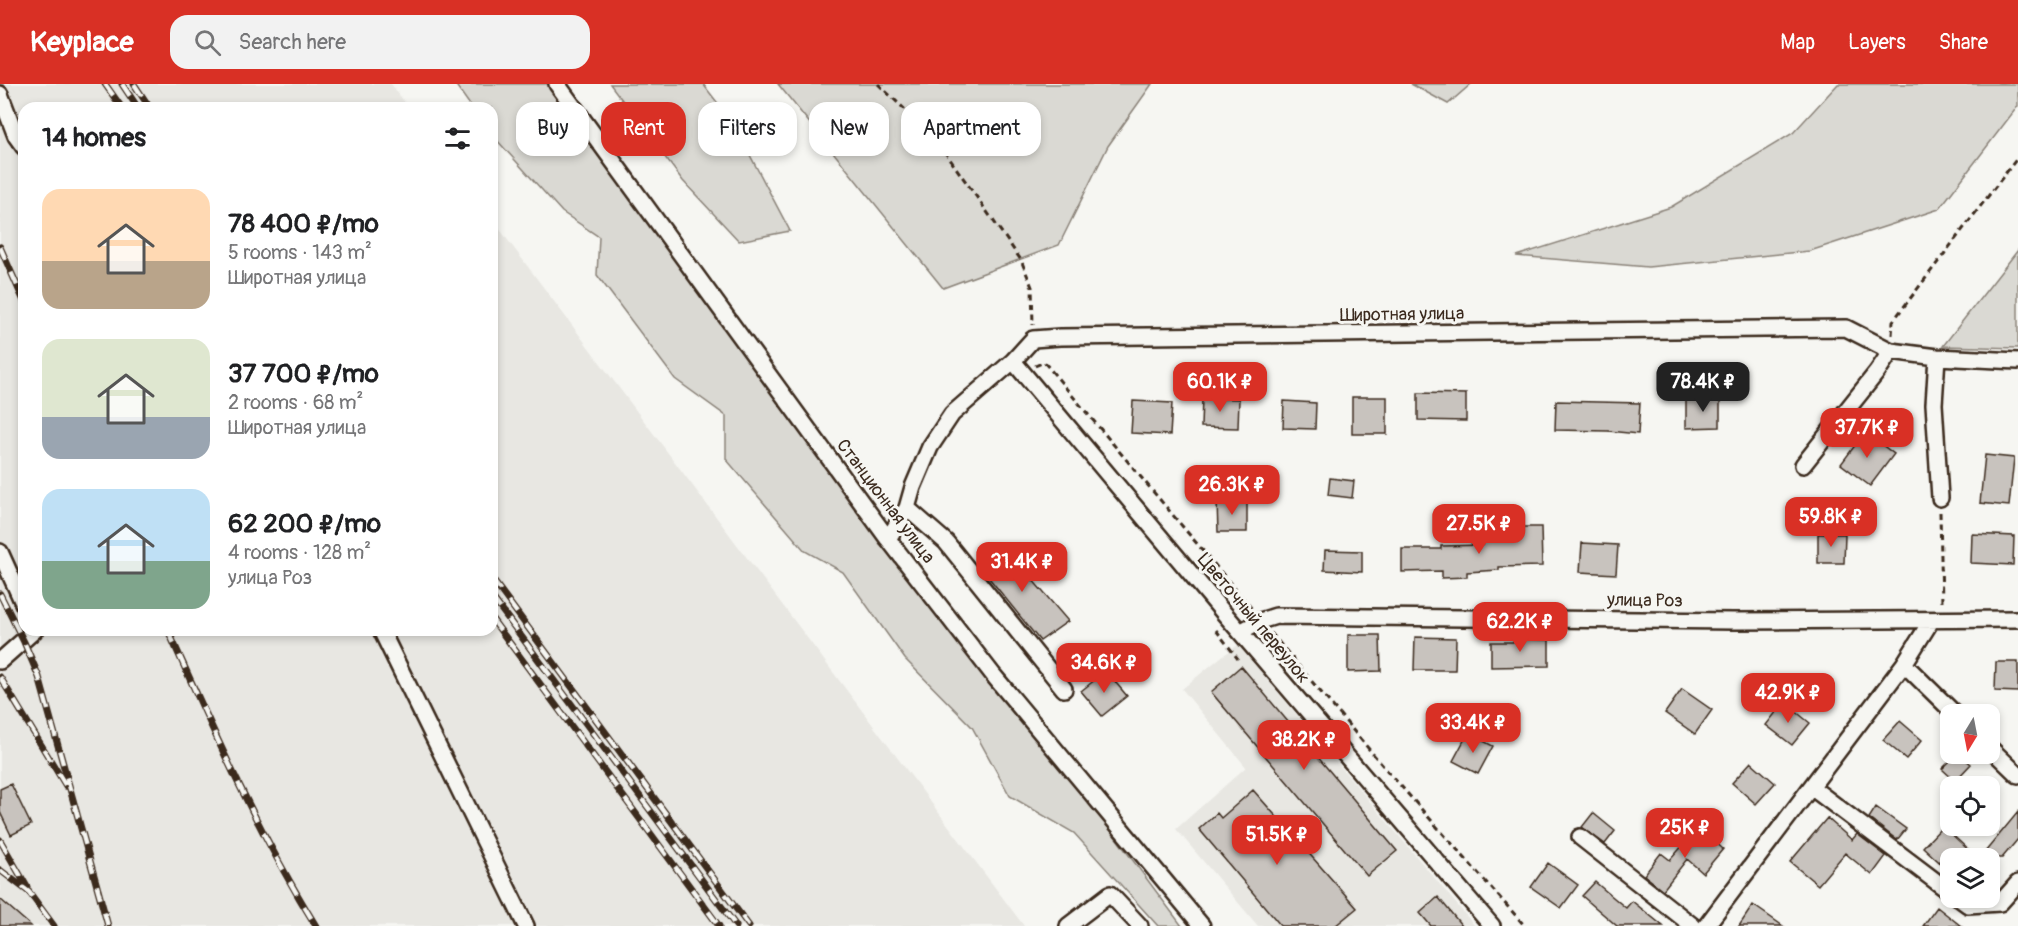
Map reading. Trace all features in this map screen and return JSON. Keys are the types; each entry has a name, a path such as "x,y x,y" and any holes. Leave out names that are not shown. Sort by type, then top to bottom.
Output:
{"street":[{"name":"Станционная улица","path":"557,84 888,539 994,676 1202,926"},
{"path":"0,94 18,139"},
{"name":"Широтная улица","path":"1034,339 1846,328 1891,351 1937,357 2018,361"},
{"path":"888,539 907,508 930,447 952,414 1013,361 1034,339"},
{"path":"1803,465 1891,351"},
{"path":"1937,357 1934,404 1940,498"},
{"name":"Цветочный переулок","path":"1013,361 1240,632 1492,926"},
{"path":"907,508 946,542 1064,689"},
{"path":"0,552 18,592"},
{"name":"улица Роз","path":"1240,632 1260,621 1276,616 1722,621 2018,619"},
{"path":"1706,926 1936,620"},
{"path":"0,661 28,636"},
{"path":"384,636 526,926"},
{"path":"1904,664 1945,704"},
{"path":"2000,757 2018,774"},
{"path":"1811,788 1940,885"},
{"path":"1580,837 1693,926"},
{"path":"2000,903 2018,883"},
{"path":"1068,926 1110,894 1140,926"}],"path":[{"path":"879,84 935,138 1021,260 1032,287 1034,339"},
{"path":"1891,351 1893,321 2018,157"},
{"path":"1936,620 1940,498"}],"shaded area":[{"path":"0,84 391,84 404,102 18,102 18,636 498,636 498,227 1024,926 0,926"},
{"path":"455,84 552,84 565,102 516,102 516,156 589,156 589,133 601,149 601,156 606,156 1182,926 1158,926 1074,833 1010,796 972,727 905,659 843,572 805,551 726,459 726,416 675,379 597,275 599,237 562,212 498,142 498,102 468,102"},
{"path":"610,84 703,84 717,102 698,102 698,156 750,156 790,231 739,241 683,181 664,156 686,156 686,102 624,102"},
{"path":"778,84 1152,84 1108,146 1059,245 943,288 836,156 889,156 889,102 809,102 809,122 797,107 797,102 793,102"},
{"path":"1411,84 1471,84 1448,104"},
{"path":"1838,84 2018,84 2018,106 1939,209 1810,251 1648,267 1516,256 1671,207 1793,133"},
{"path":"2018,250 2018,348 1943,346"},
{"path":"1238,645 1475,926 1258,926 1176,829 1246,767 1182,689"}],"building":[{"path":"1418,393 1466,394 1466,421 1418,420"},
{"path":"1352,397 1387,397 1387,434 1352,434"},
{"path":"1202,398 1239,399 1238,428 1201,427"},
{"path":"1686,398 1720,398 1720,427 1686,428"},
{"path":"1133,401 1172,403 1170,435 1131,433"},
{"path":"1284,401 1316,403 1315,429 1283,428"},
{"path":"1556,401 1640,403 1638,434 1555,430"},
{"path":"1865,432 1894,454 1870,486 1841,464"},
{"path":"1985,455 2014,458 2009,506 1980,503"},
{"path":"1330,478 1354,481 1352,498 1328,495"},
{"path":"1217,501 1247,501 1247,532 1218,532"},
{"path":"1508,527 1541,527 1542,566 1499,567 1499,570 1467,572 1467,577 1442,578 1442,571 1402,572 1402,549 1441,549 1441,546 1483,545 1483,535 1509,534"},
{"path":"1818,534 1845,534 1844,563 1818,563"},
{"path":"1972,534 2014,536 2013,565 1971,563"},
{"path":"1001,543 1068,621 1040,641 977,563"},
{"path":"1582,543 1618,545 1616,574 1580,572"},
{"path":"1325,550 1362,551 1362,572 1324,570"},
{"path":"1348,635 1380,635 1381,671 1348,672"},
{"path":"1415,637 1456,638 1455,670 1414,670"},
{"path":"1514,639 1549,640 1549,666 1491,667 1491,642 1513,642"},
{"path":"1996,662 2018,662 2018,692 1995,691"},
{"path":"1241,666 1397,851 1367,876 1211,692"},
{"path":"1106,671 1127,696 1102,716 1081,691"},
{"path":"1682,689 1712,710 1695,734 1665,713"},
{"path":"1784,702 1810,723 1792,745 1766,725"},
{"path":"1900,721 1922,740 1906,759 1883,740"},
{"path":"1468,733 1493,746 1478,774 1453,761"},
{"path":"1751,762 1775,783 1756,804 1732,783"},
{"path":"1947,764 1971,764 1960,776 1950,776 1942,769"},
{"path":"11,784 31,825 11,835 0,812 0,789"},
{"path":"1253,790 1357,908 1335,926 1281,926 1199,829 1217,813 1221,818"},
{"path":"1876,807 1906,829 1897,840 1869,818"},
{"path":"2018,812 2018,839 2002,858 2000,858 2000,848 1988,848"},
{"path":"1593,813 1615,831 1605,844 1582,827"},
{"path":"1827,818 1852,840 1857,834 1886,856 1872,875 1845,853 1818,885 1790,862"},
{"path":"1699,827 1723,849 1703,873 1687,859 1663,890 1644,875 1661,853 1670,860"},
{"path":"1940,829 1940,836 1954,836 1966,848 1940,848 1940,863 1923,847"},
{"path":"1548,863 1578,885 1561,908 1531,887"},
{"path":"1595,882 1626,908 1632,901 1663,926 1617,926 1582,896"},
{"path":"1438,897 1462,926 1431,926 1420,913"},
{"path":"0,899 31,926 0,926"},
{"path":"1753,905 1783,926 1739,926"},
{"path":"1937,907 1961,926 1923,926"}],"railway":[{"path":"105,84 118,102"},
{"path":"122,84 134,102"},
{"path":"134,84 146,102"},
{"path":"0,247 18,288"},
{"path":"498,587 749,926"},
{"path":"0,594 18,630"},
{"path":"498,605 736,926"},
{"path":"498,627 719,926"},
{"path":"21,636 39,677 108,926"},
{"path":"171,636 256,818 316,926"},
{"path":"0,677 66,786"},
{"path":"0,840 27,887"},
{"path":"0,870 29,892 54,926"}]}
